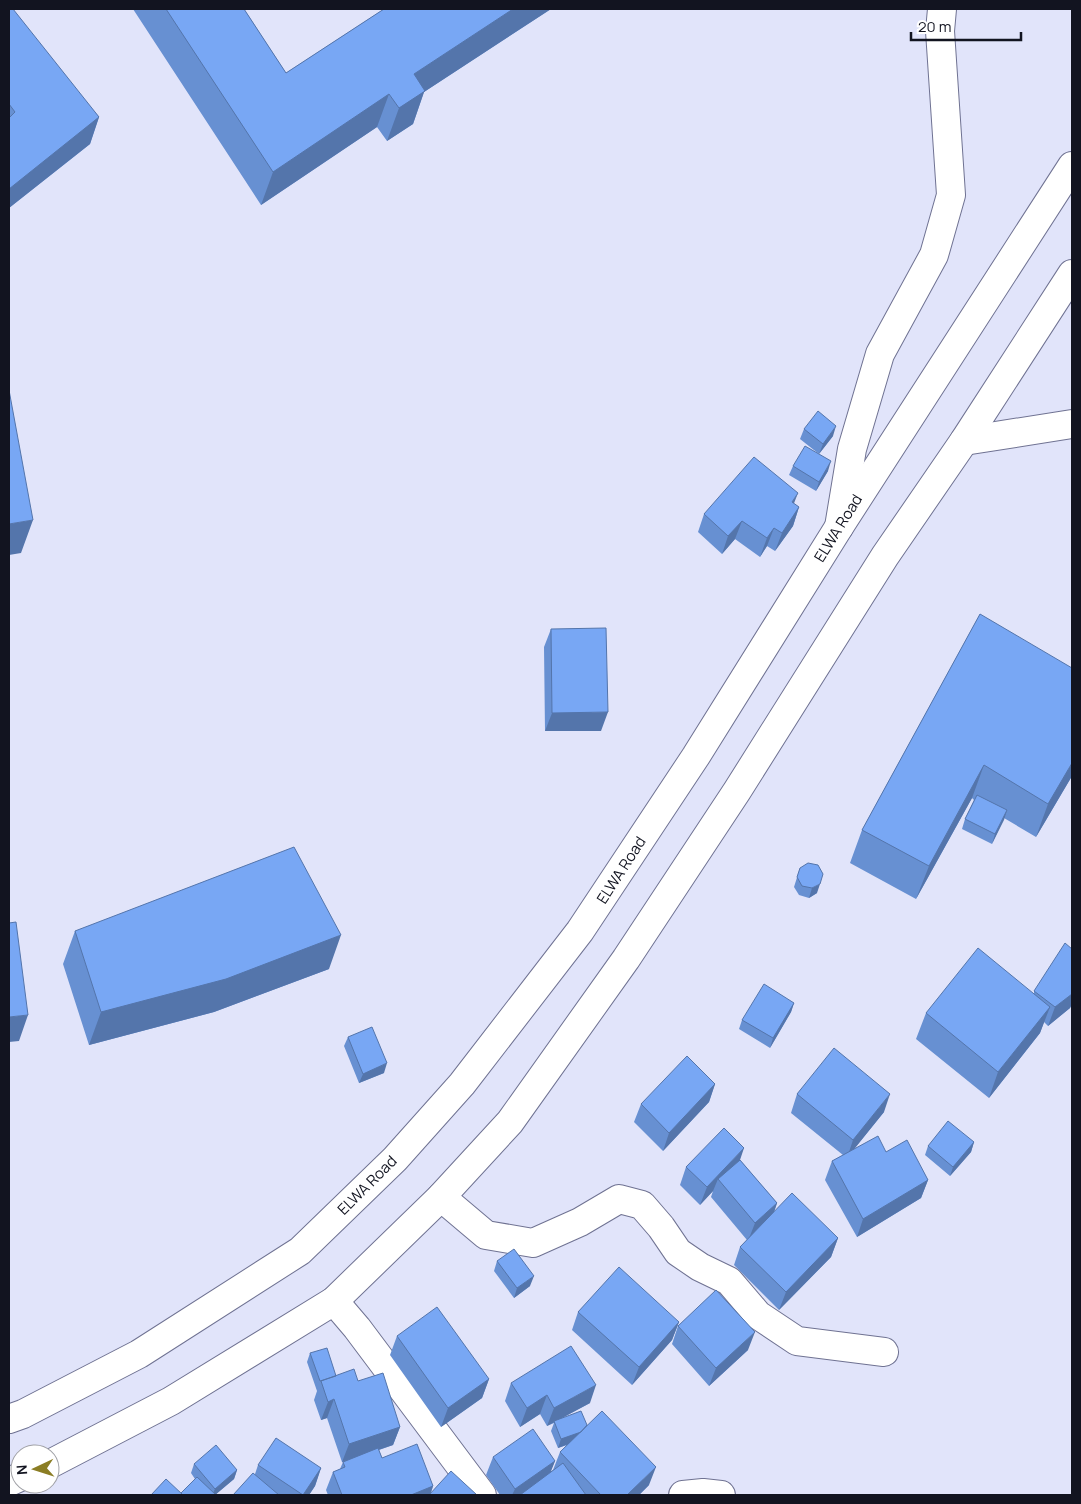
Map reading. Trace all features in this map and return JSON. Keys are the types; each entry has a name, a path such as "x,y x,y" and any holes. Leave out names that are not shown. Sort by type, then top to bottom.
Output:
{"main road":[{"path":"839,527 852,449 880,354 934,255 951,195 940,31 942,9"},
{"name":"ELWA Road","path":"9,1419 23,1414 139,1354 300,1251 395,1158 462,1084 580,931 696,756 839,527 1072,166"},
{"path":"60,1459 172,1401 334,1301 441,1197 510,1122 626,959 737,791 885,556 964,440 1072,274"},
{"path":"964,440 1072,424"},
{"path":"441,1197 486,1235 533,1243 580,1222 619,1199 642,1205 662,1227 678,1252 700,1267 729,1281 758,1315 797,1341 884,1352"},
{"path":"334,1301 357,1328 482,1495"},
{"path":"683,1495 703,1493 721,1495"}],"building":[{"path":"9,9 13,9 99,117 9,189 9,118 15,112 9,104"},
{"path":"166,9 244,9 286,73 384,9 513,9 414,74 425,91 399,108 389,94 273,172"},
{"path":"9,390 33,520 9,524"},
{"path":"818,411 836,426 823,444 804,429"},
{"path":"805,446 831,461 819,482 793,466"},
{"path":"754,457 798,493 792,502 799,507 782,533 774,528 767,538 742,521 728,536 704,514"},
{"path":"980,614 1072,668 1072,763 1048,804 984,765 929,866 862,830"},
{"path":"606,628 608,712 552,713 551,629"},
{"path":"977,795 1007,810 995,834 965,819"},
{"path":"294,847 341,935 226,979 101,1012 75,931"},
{"path":"808,863 818,865 823,874 820,884 812,888 802,886 797,877 800,868"},
{"path":"16,922 28,1015 9,1017 9,923"},
{"path":"1065,943 1072,949 1072,994 1055,1007 1034,991"},
{"path":"978,948 1050,1007 998,1072 926,1013"},
{"path":"764,984 794,1003 773,1038 742,1020"},
{"path":"372,1027 387,1063 363,1074 348,1037"},
{"path":"834,1048 890,1094 853,1140 797,1094"},
{"path":"687,1056 715,1084 669,1133 641,1104"},
{"path":"948,1121 974,1142 953,1167 928,1146"},
{"path":"724,1128 744,1148 707,1187 686,1167"},
{"path":"878,1136 886,1152 907,1140 928,1180 863,1219 832,1161"},
{"path":"740,1160 777,1203 755,1223 718,1179"},
{"path":"792,1193 838,1238 786,1292 740,1247"},
{"path":"514,1249 534,1276 517,1288 497,1261"},
{"path":"619,1267 679,1322 639,1367 578,1312"},
{"path":"716,1290 755,1332 716,1368 678,1326"},
{"path":"437,1307 489,1379 448,1408 397,1336"},
{"path":"571,1346 596,1385 554,1408 547,1395 527,1408 511,1383"},
{"path":"327,1348 336,1376 320,1381 310,1353"},
{"path":"354,1369 358,1381 383,1373 400,1427 349,1444 334,1399 328,1402 321,1381"},
{"path":"581,1411 587,1425 581,1432 561,1439 554,1421"},
{"path":"602,1411 656,1467 627,1495 601,1495 560,1452"},
{"path":"533,1429 555,1461 515,1489 493,1457"},
{"path":"276,1438 321,1468 303,1495 258,1465"},
{"path":"417,1444 433,1486 411,1495 342,1495 333,1472 345,1467 343,1462 378,1448 382,1458"},
{"path":"216,1445 237,1470 215,1489 194,1464"},
{"path":"563,1463 586,1495 520,1495"},
{"path":"451,1471 477,1495 429,1495"},
{"path":"253,1473 279,1495 233,1495"},
{"path":"197,1477 216,1495 183,1495 181,1493"},
{"path":"166,1479 183,1495 151,1495"}]}
